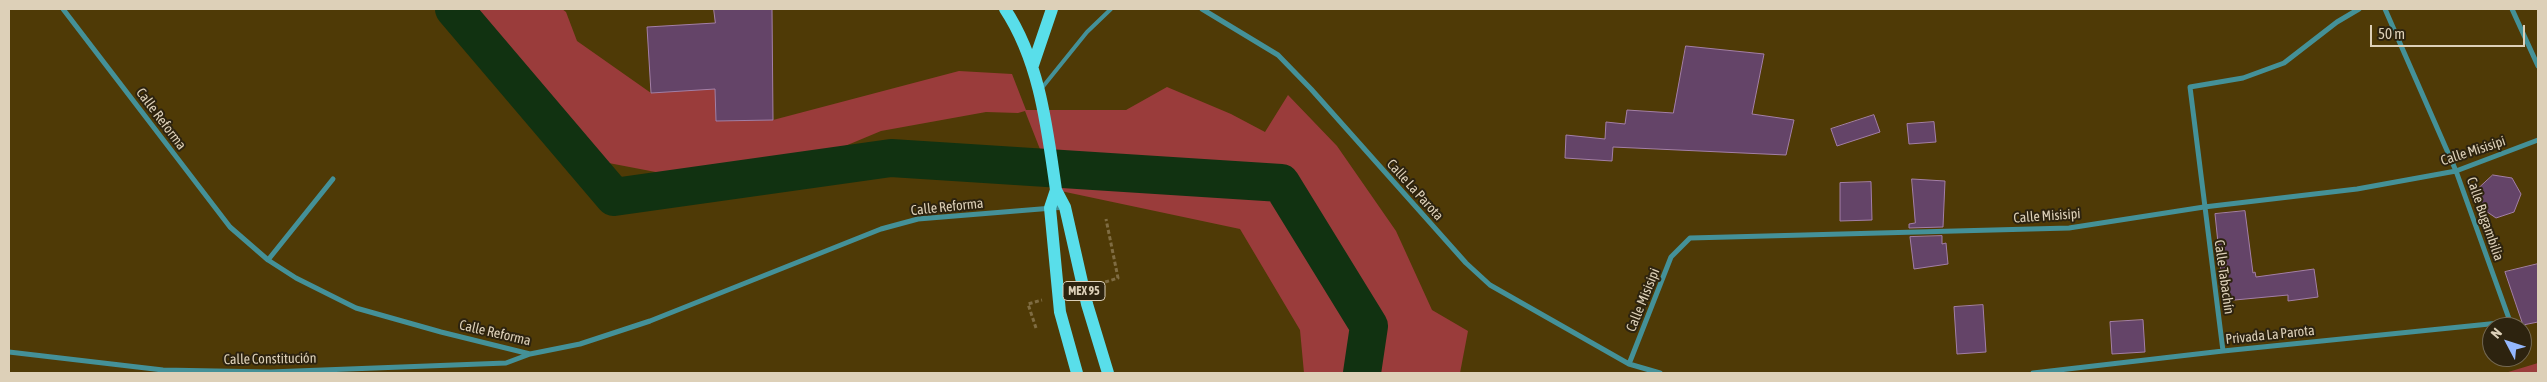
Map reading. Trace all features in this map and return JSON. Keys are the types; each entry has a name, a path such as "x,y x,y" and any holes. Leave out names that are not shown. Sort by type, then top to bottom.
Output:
{"main road":[{"name":"MEX 95","path":"1005,9 1025,44 1033,65 1056,190 1065,207 1087,304 1108,373"},
{"path":"1033,65 1052,9"},
{"name":"MEX 95","path":"1056,190 1050,208 1060,312 1076,373"}],"street":[{"name":"Calle Reforma","path":"63,9 230,227 268,260 296,278 356,308 530,354 580,344 650,321 881,229 918,219 1065,207"},
{"name":"Calle La Parota","path":"1202,9 1278,55 1311,89 1466,263 1490,285 1629,364"},
{"path":"2204,207 2190,87 2243,78 2284,63 2336,22 2359,9"},
{"name":"Calle Bugambilia","path":"2385,9 2456,171 2507,317"},
{"path":"2512,9 2538,66"},
{"name":"Calle Misisipi","path":"1629,364 1672,257 1690,238 2069,228 2204,207 2357,189 2456,171 2538,140"},
{"path":"268,260 332,180"},
{"name":"Calle Tabachín","path":"2204,207 2223,351"},
{"name":"Privada La Parota","path":"2033,373 2223,351 2482,328"},
{"name":"Calle Constitución","path":"9,352 163,372 270,372 506,363 530,354"},
{"path":"1629,364 1660,373"}],"lane":[{"path":"1038,92 1064,58 1111,9"}],"path":[{"path":"1106,219 1118,278"},
{"path":"1028,304 1036,328"}],"shaded area":[{"path":"451,9 562,9 566,12 577,41 651,93 715,88 716,121 773,120 959,71 1012,74 1026,110 1126,110 1167,87 1231,114 1265,132 1288,95 1337,146 1396,231 1432,310 1468,331 1460,373 1304,373 1300,330 1240,229 1056,190 1025,111 1018,113 986,112 881,131 790,169 687,178 593,160 525,109"},
{"path":"2538,363 2538,373 2505,373 2525,367 2532,367 2532,365"}],"building":[{"path":"714,9 772,9 773,120 716,121 715,89 651,93 647,27 715,23"},
{"path":"1686,46 1764,54 1752,114 1794,120 1786,155 1613,147 1612,161 1565,158 1566,135 1605,139 1606,122 1625,124 1627,110 1673,113"},
{"path":"1874,115 1880,132 1837,146 1831,129"},
{"path":"1934,122 1936,142 1909,144 1907,124"},
{"path":"2493,175 2512,178 2521,194 2514,212 2496,218 2480,207 2479,188"},
{"path":"1912,179 1945,181 1943,227 1909,228 1909,224 1915,223"},
{"path":"1871,182 1872,220 1840,221 1840,183"},
{"path":"2245,211 2253,273 2255,272 2256,277 2314,269 2318,297 2288,301 2288,295 2224,301 2215,214"},
{"path":"1942,236 1942,244 1946,243 1948,264 1914,269 1910,237"},
{"path":"2538,264 2538,322 2532,323 2532,317 2520,317 2505,272"},
{"path":"1983,305 1986,352 1957,354 1954,307"},
{"path":"2143,320 2145,352 2112,354 2110,322"}],"waterway":[{"path":"454,9 614,197 891,158 1281,183 1369,326 1362,373"}]}
